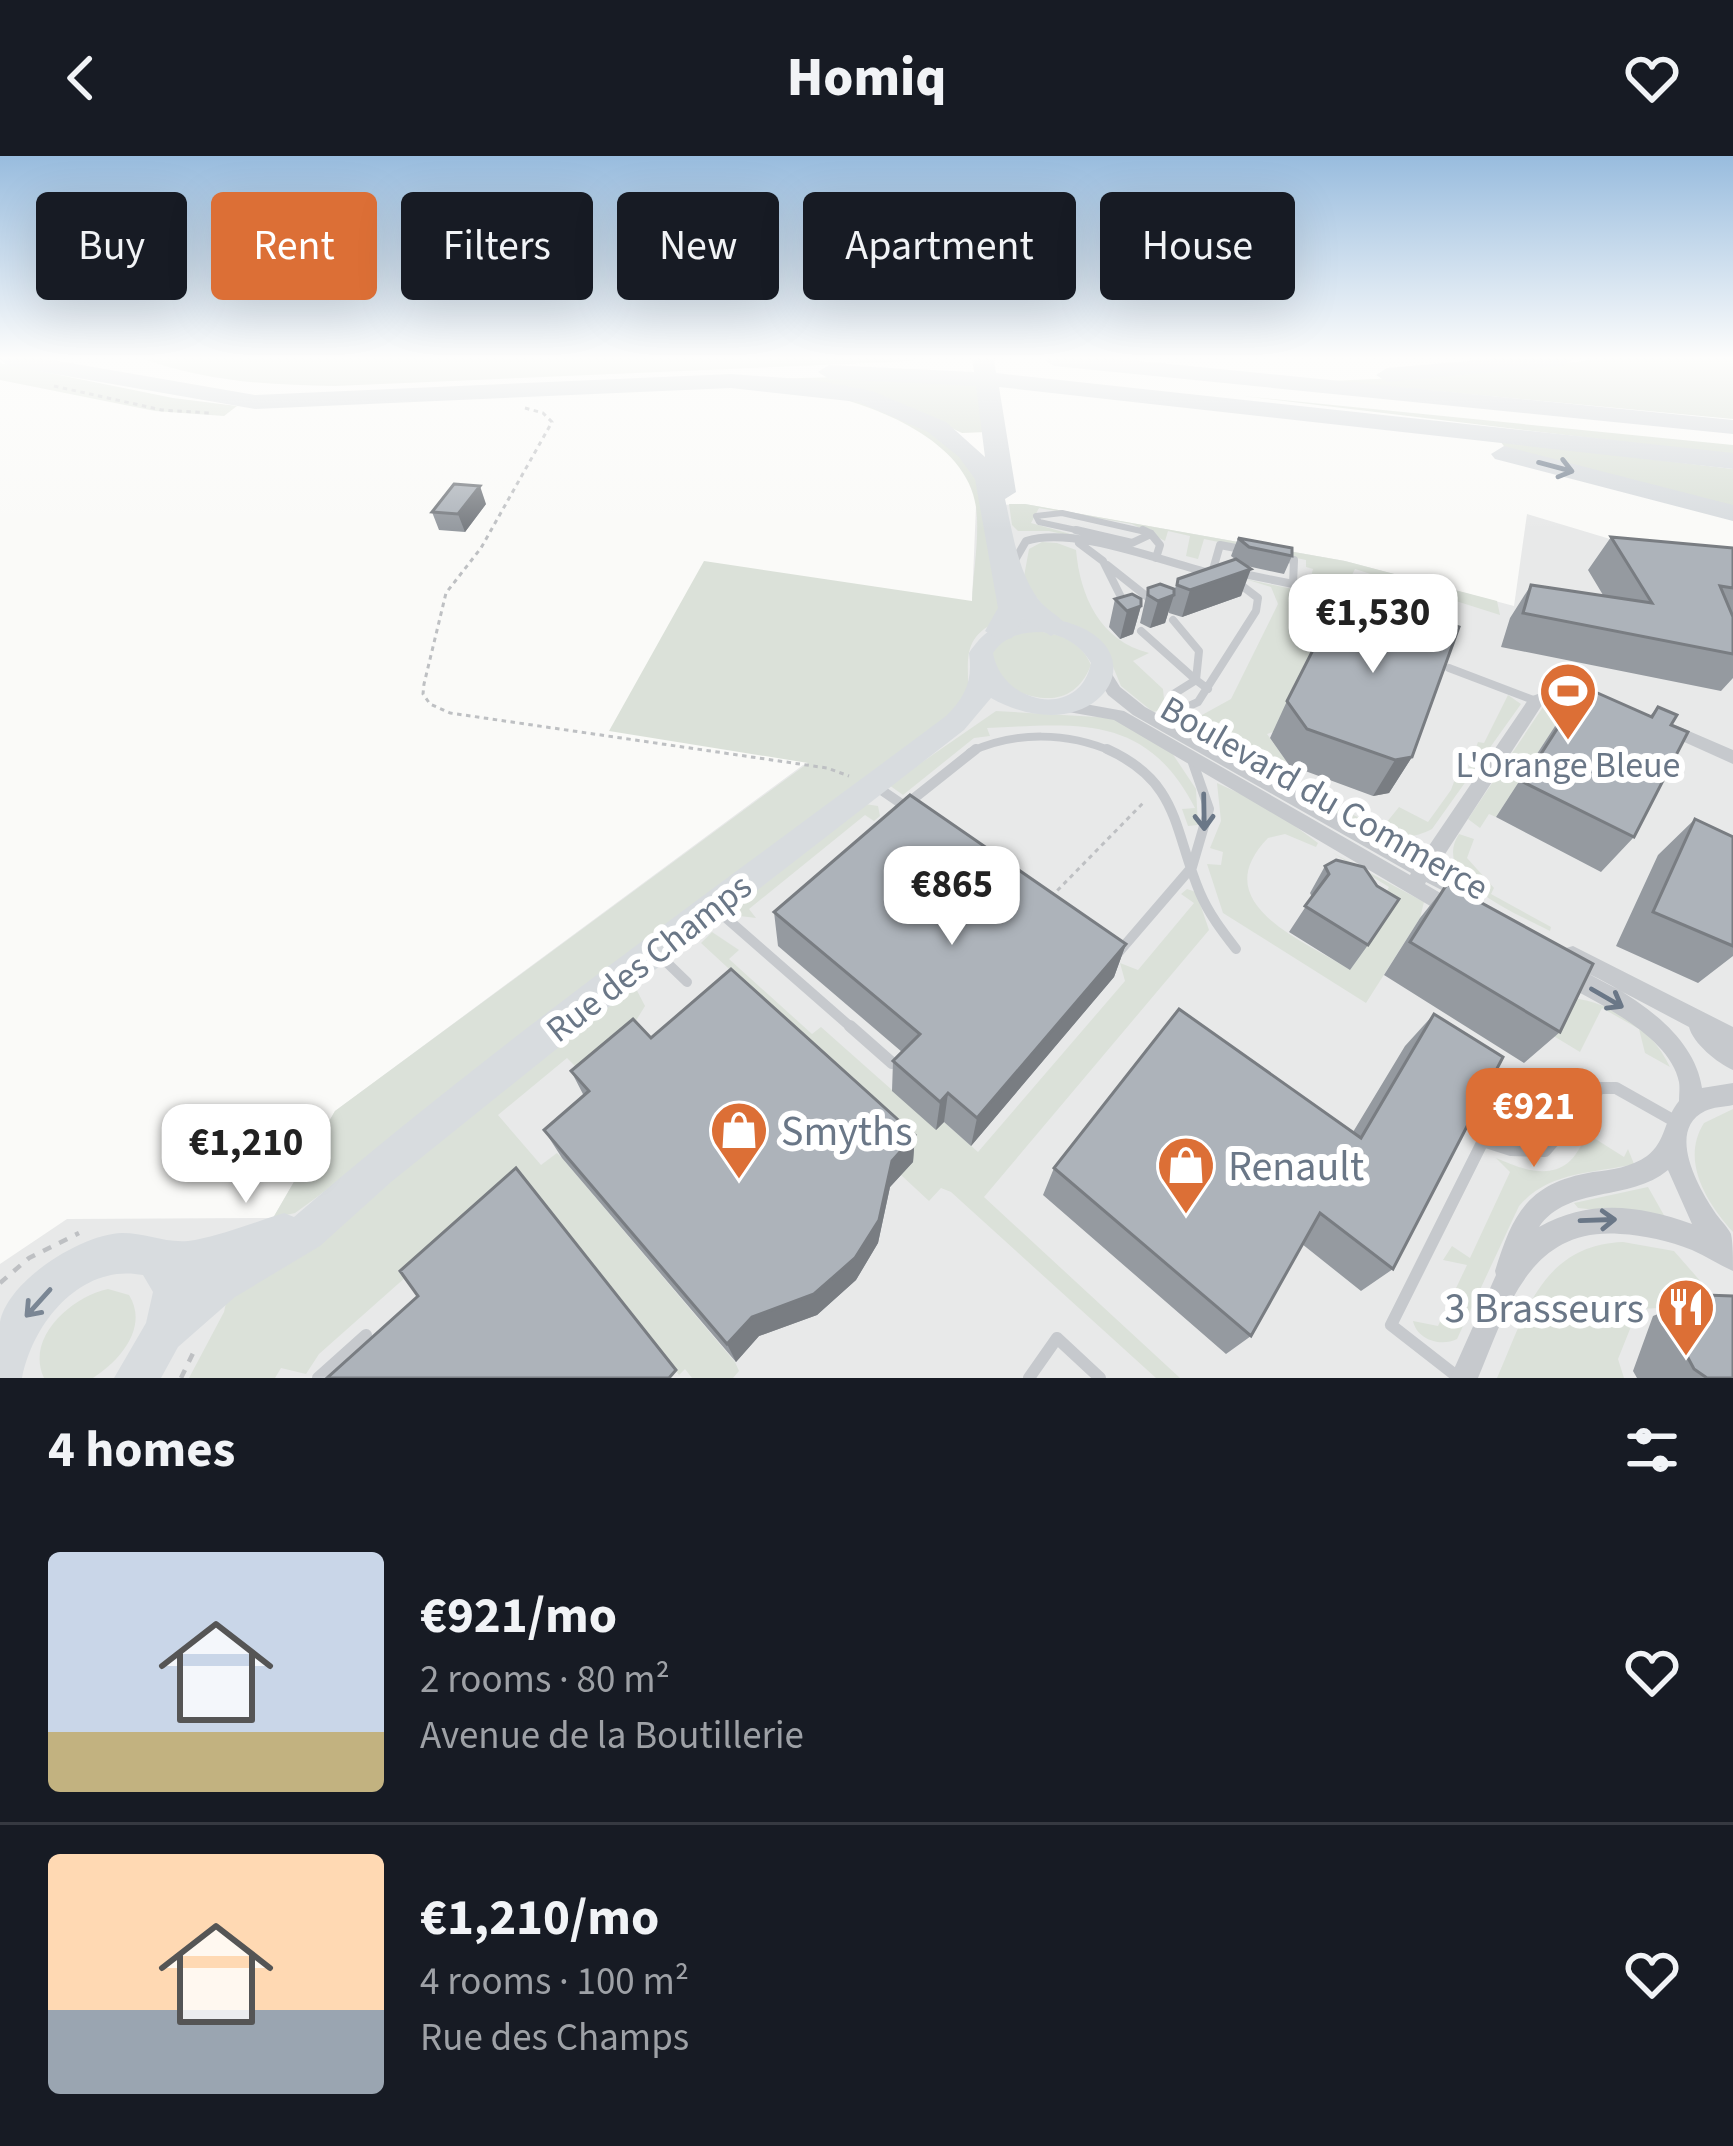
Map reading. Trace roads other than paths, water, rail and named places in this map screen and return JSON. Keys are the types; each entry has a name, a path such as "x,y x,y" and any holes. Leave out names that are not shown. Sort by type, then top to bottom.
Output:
{"highway":[{"path":"911,416 945,432 988,479 1013,608 1001,631"},
{"path":"991,416 1013,565 1024,603 1051,626"},
{"path":"1303,416 1433,439 1733,513"},
{"path":"1377,416 1733,461"},
{"path":"1486,416 1733,438"},
{"path":"1623,416 1733,427"}],"street":[{"path":"1022,625 1051,626 1091,644 1102,659 1104,675 1089,696 1064,706 1026,704 998,692 982,673 982,649 1001,631 1022,625"},
{"name":"Rue des Champs","path":"165,1332 221,1283 306,1232 344,1196 655,951 955,723 978,699 982,673"},
{"name":"Boulevard du Commerce","path":"1104,675 1122,698 1163,718 1417,879"},
{"path":"1417,879 1536,701 1548,693 1573,692 1618,706"},
{"name":"Rue des Champs","path":"955,723 992,707 1026,704"},
{"name":"Boulevard du Commerce","path":"1064,706 1118,715 1478,913"},
{"path":"1652,721 1733,757"},
{"path":"1733,1039 1539,947 1661,1034 1691,1080 1681,1125 1678,1174 1693,1205 1733,1256"},
{"path":"1655,1000 1733,1059"},
{"path":"1461,1378 1506,1281 1525,1222 1547,1198 1578,1185 1646,1172 1681,1125 1712,1096 1733,1094"},
{"name":"Rue des Champs","path":"1,1372 26,1315 71,1273 120,1254 142,1255 158,1263 184,1263 262,1240 300,1224 344,1196"},
{"path":"1506,1281 1550,1232 1584,1219 1621,1219 1678,1231 1733,1256"},
{"path":"138,1376 165,1332 172,1286 158,1263"}],"lane":[{"path":"1156,558 1160,545 1152,534 1062,513 1036,516 1039,522 1156,558 1228,577 1258,598 1256,611 1208,689 1186,710 1163,718"},
{"path":"1013,565 1021,546 1033,538 1131,548 1152,534"},
{"path":"1075,539 1162,609"},
{"path":"1212,573 1220,545 1257,553"},
{"path":"1228,577 1240,573 1293,584 1294,560 1276,556"},
{"path":"1103,561 1132,619"},
{"path":"1173,620 1199,652 1196,680"},
{"path":"1141,632 1183,673 1208,689"},
{"path":"1449,668 1536,701"},
{"path":"1163,718 1172,695 1196,680"},
{"path":"904,806 971,751 1002,738 1075,739 1097,745 1138,766 1159,787 1208,912 1236,949"},
{"path":"1101,945 1116,956 1192,867 1209,809 1191,757"},
{"path":"871,783 922,819"},
{"path":"712,907 892,1064"},
{"path":"655,951 687,982"},
{"path":"1461,1378 1391,1325 1484,1141 1518,1155 1552,1150 1580,1106 1600,1088 1616,1088 1681,1125"},
{"path":"318,1378 366,1335"},
{"path":"1029,1378 1058,1338 1100,1378"}],"place":[{"name":"L'Orange Bleue","path":"1568,742"},
{"name":"Smyths","path":"739,1181"},
{"name":"Renault","path":"1186,1216"},
{"name":"3 Brasseurs","path":"1686,1358"}]}
